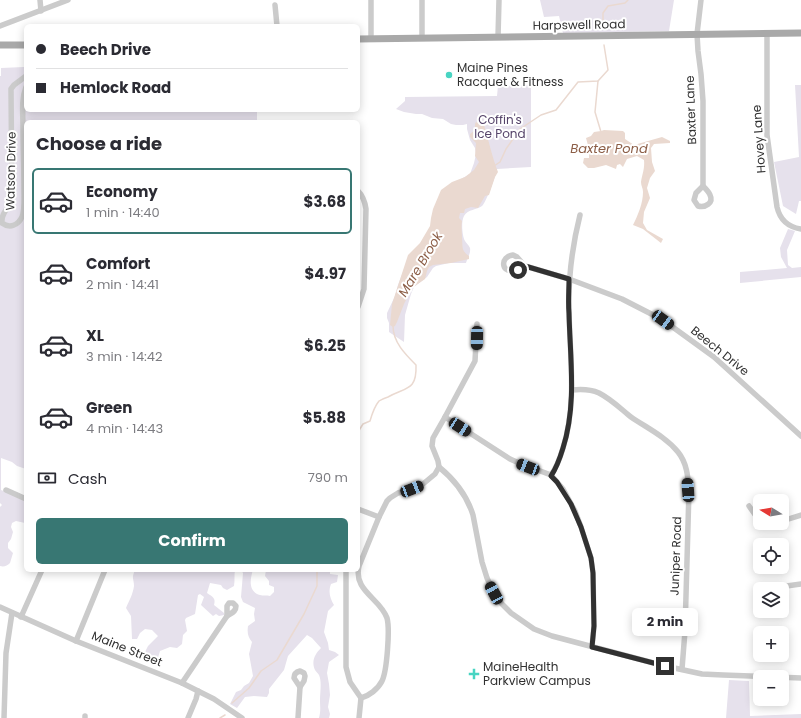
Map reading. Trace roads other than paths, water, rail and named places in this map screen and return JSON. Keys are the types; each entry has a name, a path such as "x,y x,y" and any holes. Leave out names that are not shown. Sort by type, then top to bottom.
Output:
{"main road":[{"name":"Harpswell Road","path":"360,39 801,33"},
{"path":"0,45 24,45"}],"street":[{"path":"40,0 41,11"},
{"path":"0,26 41,11 58,2 68,0"},
{"path":"371,0 371,39"},
{"path":"422,0 422,38"},
{"path":"498,37 499,0"},
{"name":"Baxter Lane","path":"701,0 697,34 703,101 704,186"},
{"path":"275,5 277,24"},
{"name":"Hovey Lane","path":"767,34 767,135 777,207 784,222 792,227 801,229"},
{"name":"Watson Drive","path":"24,78 11,89 12,203 2,218 2,223 9,226 16,224 23,213 24,96"},
{"path":"360,194 365,201 366,215 364,289 360,301"},
{"path":"551,476 560,460 570,419 572,390 569,279 573,248 580,216"},
{"name":"Beech Drive","path":"525,266 569,279 622,299 663,320 714,357 801,436"},
{"path":"360,564 379,517 390,498 398,493 423,484 435,474 439,467 433,450 433,438 475,361 477,324"},
{"name":"Juniper Road","path":"572,390 590,390 604,396 633,419 665,440 679,453 683,460 688,475 688,497 682,669"},
{"path":"445,417 510,459 551,476 557,482 571,504 590,554 593,573 594,604 592,647"},
{"path":"439,467 448,474 467,500 473,515 482,562 494,593 504,607 526,624 552,636 702,674 801,678"},
{"path":"6,490 24,498"},
{"path":"749,506 753,512"},
{"path":"360,510 379,517"},
{"path":"789,518 801,514"},
{"path":"21,616 41,572"},
{"path":"76,641 104,572"},
{"path":"346,572 346,667 350,682 361,698 359,718"},
{"path":"358,572 360,582 364,589 383,610 388,624 384,673 381,683 366,697 361,698"},
{"path":"789,586 801,584"},
{"name":"Maine Street","path":"0,607 76,641 182,683 214,699 242,718"},
{"path":"4,718 6,652 12,613"},
{"path":"182,683 227,616"},
{"path":"298,718 300,687"},
{"path":"188,718 198,691"}],"water":[{"name":"Coffin's Ice Pond","path":"476,122 484,125 498,172 489,195 485,196 478,208 471,207 465,209 464,213 460,213 459,218 462,221 463,248 469,256 469,259 429,267 425,279 412,288 397,322 393,327 390,325 392,304 408,255 420,243 430,226 433,209 441,190 452,182 465,177 474,170 479,162 475,156 476,143 470,137 470,134 475,130"},
{"name":"Baxter Pond","path":"604,130 623,131 625,133 625,139 634,145 662,137 670,141 670,143 654,144 651,148 652,162 655,171 650,178 647,188 650,198 644,212 643,223 647,230 663,239 661,243 643,229 633,225 643,196 641,182 644,169 644,160 637,156 627,159 623,167 620,164 617,165 616,169 606,165 588,168 583,163 584,158 589,158 589,149 586,138 591,136 594,132"}],"waterway":[{"name":"Mare Brook","path":"603,27 603,13 608,6 625,3 628,0"},
{"name":"Mare Brook","path":"494,166 500,162 506,149 520,129 541,115 556,110 578,82 598,81 608,70 604,45"},
{"path":"598,81 595,112 601,132"},
{"name":"Mare Brook","path":"360,429 363,424 370,421 374,408 379,401 409,387 415,380 416,365 397,342 393,326"},
{"name":"Mare Brook","path":"232,703 249,688 261,671 277,660 304,614 317,586 317,572"},
{"name":"Mare Brook","path":"220,718 225,715"}],"place":[{"name":"Maine Pines Racquet & Fitness","path":"449,75"},
{"name":"MaineHealth Parkview Campus","path":"474,674"}]}
